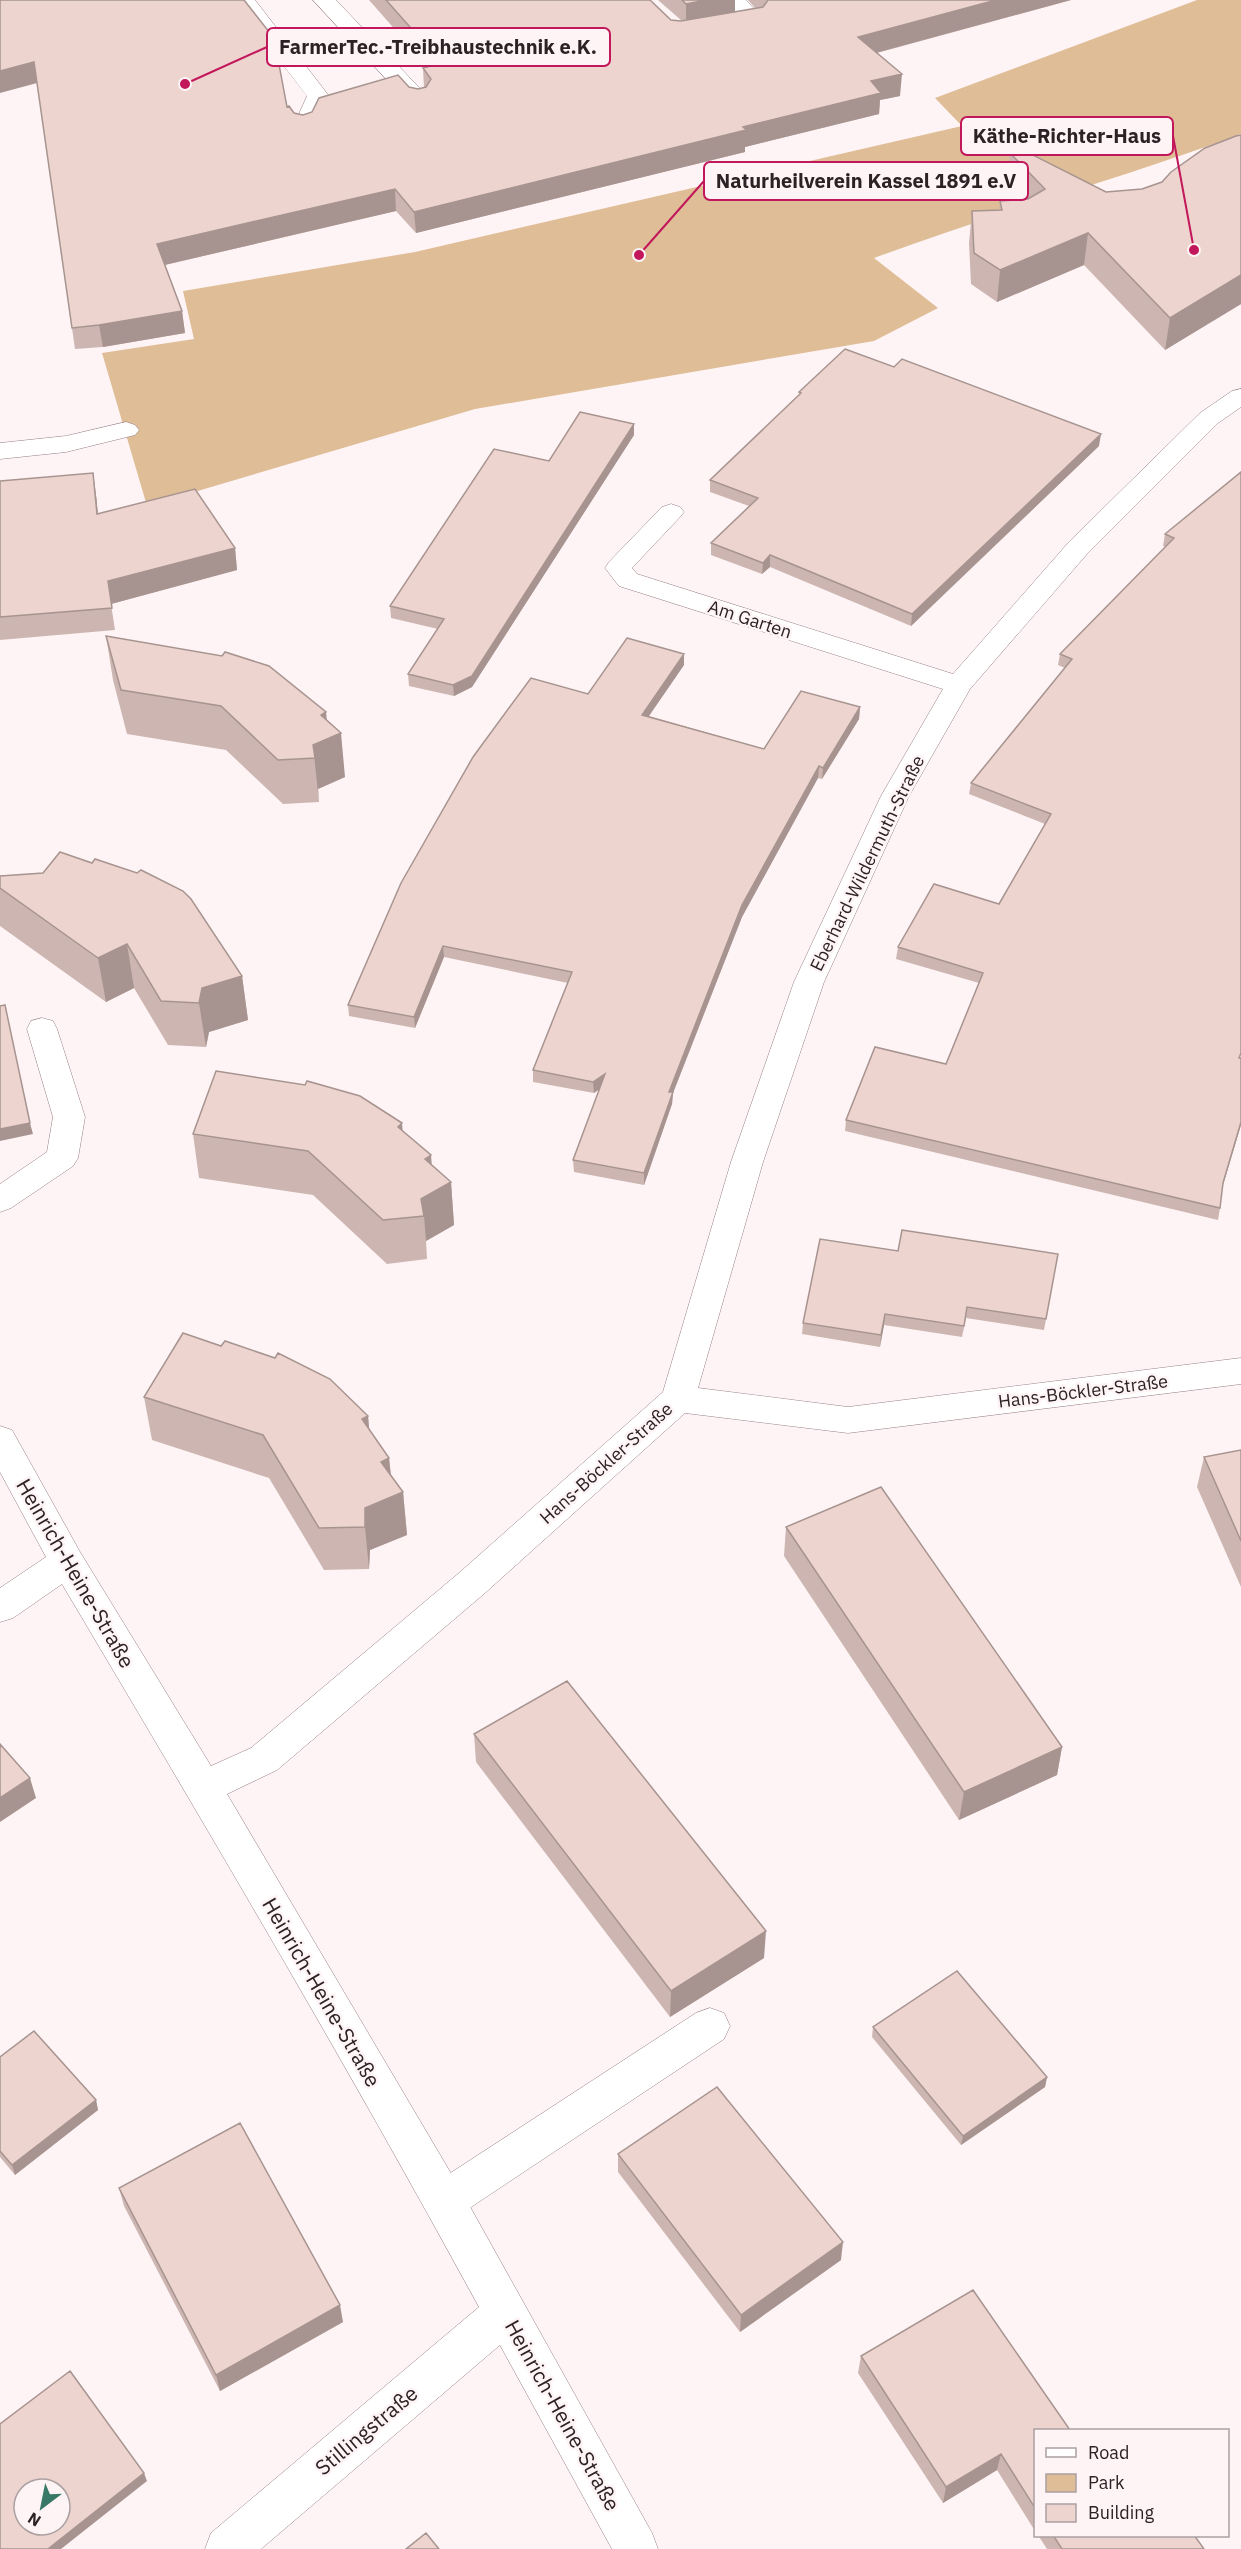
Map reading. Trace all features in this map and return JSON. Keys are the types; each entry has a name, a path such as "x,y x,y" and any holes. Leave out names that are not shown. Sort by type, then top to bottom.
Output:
{"street":[{"path":"244,0 318,96 304,127"},
{"path":"324,0 419,101"},
{"path":"702,30 754,21 734,0"},
{"name":"Eberhard-Wildermuth-Straße","path":"678,1399 747,1162 809,982 896,796 958,685 1078,548 1209,418 1241,396"},
{"path":"0,451 66,444 126,430"},
{"name":"Am Garten","path":"671,512 618,568 628,580 958,685"},
{"path":"0,1200 62,1158 69,1117 42,1029"},
{"name":"Hans-Böckler-Straße","path":"203,1787 264,1759 472,1583 678,1399 848,1420 1241,1371"},
{"name":"Heinrich-Heine-Straße","path":"0,1440 67,1562 203,1787 444,2201 636,2549"},
{"path":"0,1607 67,1562"},
{"path":"444,2201 710,2026"},
{"name":"Stillingstraße","path":"227,2549 506,2312"}],"green space":[{"path":"1197,0 1241,0 1241,134 874,258 938,308 874,341 475,409 147,506 102,353 194,339 183,291 415,252 962,126 935,98"}],"building":[{"path":"0,0 244,0 274,38 287,107 289,106 294,113 303,115 312,112 319,98 398,75 409,87 418,89 426,87 431,79 423,68 442,63 386,0 650,0 671,20 681,21 763,7 768,0 996,0 858,37 902,74 871,81 881,93 743,127 746,130 414,212 395,189 157,244 182,311 72,328 34,62 0,71"},
{"path":"682,0 706,0 686,4"},
{"path":"1241,135 1241,275 1170,318 1088,233 1000,270 974,253 972,211 1002,210 1000,201 1028,199 1045,189 1010,153 1015,146 1106,192 1142,189 1162,182 1171,172 1205,148"},
{"path":"845,349 894,367 902,359 1101,434 912,614 770,555 763,563 711,543 758,498 710,480"},
{"path":"580,412 634,424 472,676 453,685 408,674 444,619 390,606 494,449 549,461"},
{"path":"1241,472 1241,1053 1239,1058 1241,1058 1241,1122 1223,1183 1220,1208 846,1120 875,1047 946,1064 983,973 898,947 934,884 999,904 1051,814 971,783 1072,659 1060,654 1174,538 1165,534"},
{"path":"93,473 97,514 195,489 235,548 108,581 112,608 0,617 0,481"},
{"path":"106,636 222,656 225,652 269,666 326,712 321,715 341,733 313,745 315,758 278,760 221,706 121,690"},
{"path":"627,638 684,654 642,715 764,749 801,691 860,707 823,768 819,766 742,905 669,1092 673,1092 644,1173 573,1160 605,1074 593,1082 533,1070 572,972 443,946 414,1017 348,1005 401,883 473,757 531,678 588,694"},
{"path":"60,852 92,863 95,859 137,873 141,870 183,891 191,899 242,976 202,988 199,1003 161,1001 127,944 98,958 0,888 0,876 43,873"},
{"path":"5,1005 30,1123 0,1129 0,1006"},
{"path":"216,1071 305,1085 307,1081 360,1096 402,1123 398,1127 431,1155 425,1159 451,1182 421,1199 424,1216 383,1220 308,1151 193,1134"},
{"path":"902,1230 1058,1254 1046,1319 967,1307 964,1326 885,1314 881,1335 803,1323 820,1239 898,1251"},
{"path":"183,1333 221,1346 225,1341 275,1358 278,1353 330,1379 368,1416 362,1419 389,1458 381,1462 403,1492 365,1508 365,1527 319,1528 263,1435 144,1397"},
{"path":"1241,1450 1241,1541 1204,1457"},
{"path":"881,1487 1062,1747 964,1792 786,1527"},
{"path":"567,1681 766,1931 671,1991 474,1734"},
{"path":"0,1744 30,1778 0,1798"},
{"path":"957,1971 1047,2077 963,2136 873,2027"},
{"path":"34,2031 96,2100 12,2165 0,2151 0,2057"},
{"path":"717,2087 843,2242 741,2315 618,2154"},
{"path":"240,2123 340,2305 216,2375 119,2188"},
{"path":"973,2290 1069,2429 1034,2429 1034,2506 1001,2454 946,2487 861,2356"},
{"path":"70,2371 144,2473 72,2530 72,2477 12,2477 12,2537 63,2537 48,2549 0,2549 0,2424"},
{"path":"426,2533 439,2549 406,2549"},
{"path":"1054,2537 1195,2537 1204,2549 1062,2549"}],"place":[{"name":"FarmerTec.-Treibhaustechnik e.K.","path":"185,84"},
{"name":"Käthe-Richter-Haus","path":"1194,250"},
{"name":"Naturheilverein Kassel 1891 e.V","path":"639,255"}]}
